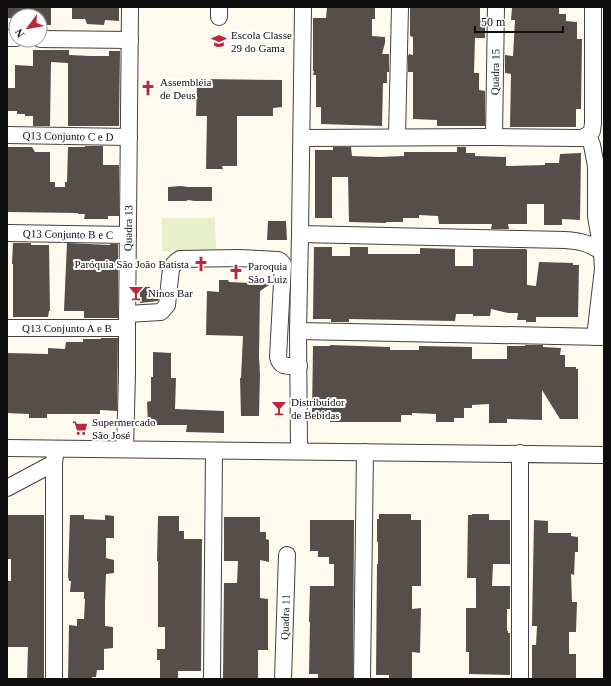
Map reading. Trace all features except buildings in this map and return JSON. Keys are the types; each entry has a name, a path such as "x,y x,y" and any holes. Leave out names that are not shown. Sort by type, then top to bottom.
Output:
{"street":[{"name":"Quadra 13","path":"125,449 130,7"},
{"path":"298,451 298,330 303,7"},
{"path":"397,138 400,7"},
{"name":"Quadra 15","path":"494,137 496,7"},
{"path":"302,138 582,138 588,135 592,130 593,123 593,7"},
{"path":"48,39 130,40"},
{"path":"298,330 600,337 603,252 596,216 600,169 588,135"},
{"name":"Q13 Conjunto C e D","path":"7,136 129,138"},
{"name":"Q13 Conjunto B e C","path":"7,234 128,235"},
{"path":"300,234 565,240 587,243 603,252"},
{"name":"Q13 Conjunto A e B","path":"7,328 127,321 161,312 167,305 173,264 180,259 239,258 278,260 283,264 278,357 279,362 284,366 299,366"},
{"path":"7,448 55,456 125,449 604,455"},
{"path":"212,679 214,451"},
{"path":"362,679 365,452"},
{"path":"520,453 520,679"},
{"path":"7,488 55,456"},
{"path":"54,679 55,456"},
{"name":"Quadra 11","path":"282,679 287,555"}],"green space":[{"path":"162,218 215,218 216,251 162,251"}],"place":[{"name":"Escola Classe 29 do Gama","path":"219,41"},
{"name":"Assembléia de Deus","path":"148,88"},
{"name":"Paróquia São João Batista","path":"201,264"},
{"name":"Paroquia São Luiz","path":"236,272"},
{"name":"Ninos Bar","path":"136,293"},
{"name":"Distribuidor de Bebidas","path":"279,408"},
{"name":"Supermercado São José","path":"80,428"}]}
